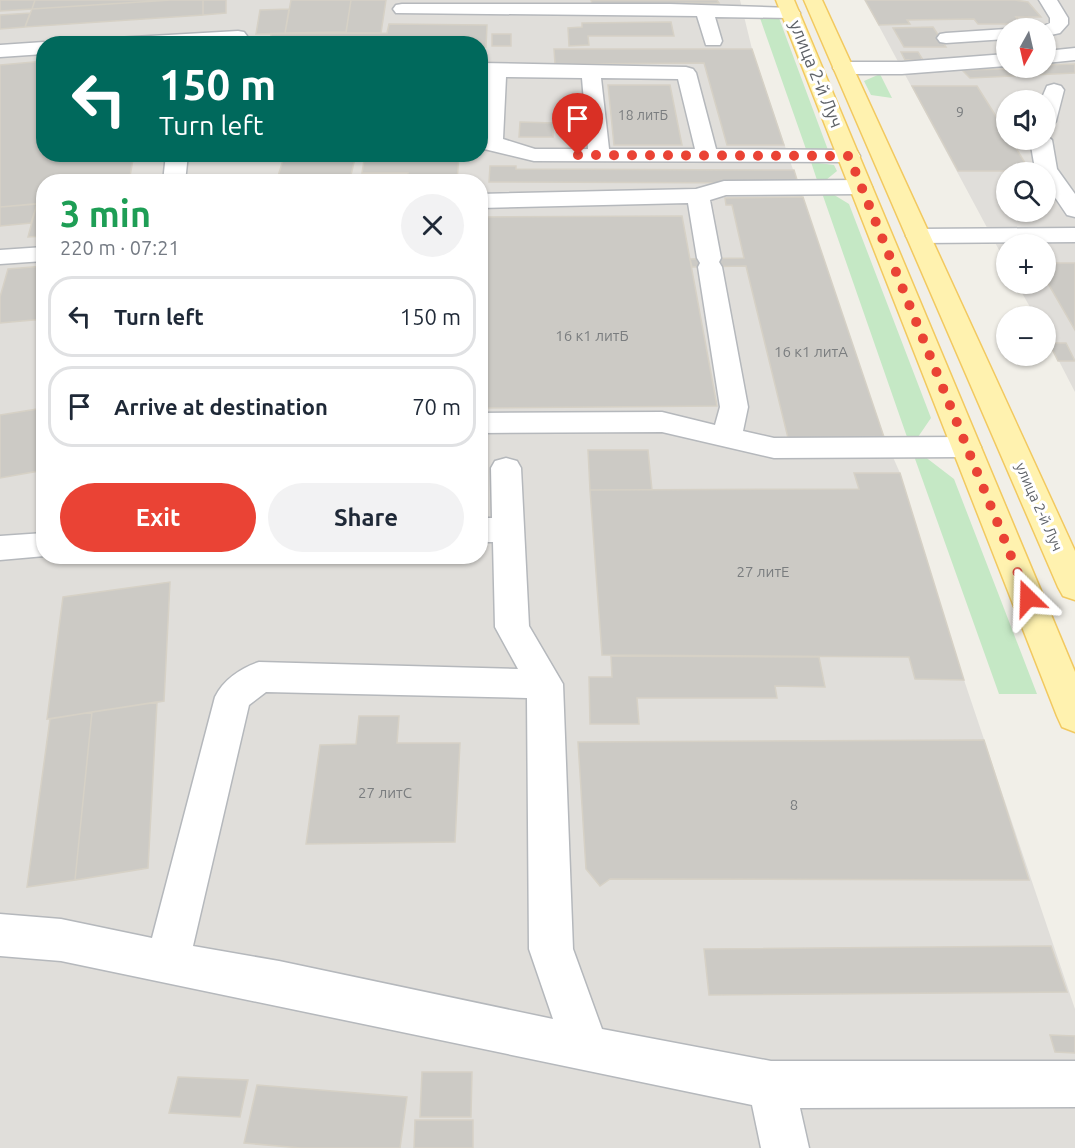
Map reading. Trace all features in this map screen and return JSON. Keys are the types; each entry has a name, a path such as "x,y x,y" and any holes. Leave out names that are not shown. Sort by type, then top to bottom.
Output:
{"main road":[{"name":"улица 2-й Луч","path":"796,4 843,68 1073,578"},
{"name":"улица 2-й Луч","path":"796,4 861,187 1075,716"}],"lane":[{"path":"1048,0 1059,18 1059,24 1056,27"},
{"path":"402,9 705,11 796,4"},
{"path":"705,11 713,41"},
{"path":"946,38 996,35"},
{"path":"0,51 36,49"},
{"path":"1056,56 1075,54"},
{"path":"843,68 902,68 996,61"},
{"path":"488,70 686,73 707,156"},
{"path":"591,72 599,156"},
{"path":"488,143 534,155 849,156"},
{"path":"1043,150 1046,169 1075,210"},
{"path":"488,201 698,196 724,188 861,187"},
{"path":"698,196 734,407 727,437"},
{"path":"918,236 1075,235"},
{"path":"0,257 36,255"},
{"path":"488,423 662,422 774,448 966,447"},
{"path":"506,468 494,530 513,627 544,684 551,949 586,1049"},
{"path":"0,548 36,546"},
{"path":"167,963 233,697 259,677 544,684"},
{"path":"0,935 61,940 771,1085 1075,1084"},
{"path":"771,1085 785,1148"}],"shaded area":[{"path":"0,0 740,0 752,49 884,437 900,473 964,680 1075,1009 1075,1148 0,1148"},
{"path":"865,0 1075,0 1075,392 1056,355 1056,306 1029,306 1023,294 1056,294 1056,234 996,234 996,244"}],"green space":[{"path":"760,18 779,18 828,150 807,152"},
{"path":"880,74 892,98 871,95 864,81"},
{"path":"811,162 834,165 837,171 826,180 817,180"},
{"path":"822,193 831,193 849,204 931,418 918,437 907,437"},
{"path":"914,456 924,456 954,479 1037,694 999,694"}],"building":[{"path":"0,0 35,0 32,9 0,11"},
{"path":"35,0 171,0 32,9"},
{"path":"203,0 203,15 25,27 32,9"},
{"path":"203,0 226,0 226,13 203,15"},
{"path":"291,0 351,0 346,32 285,33"},
{"path":"351,0 386,0 381,33 346,33"},
{"path":"591,0 717,0 719,3 592,4"},
{"path":"865,0 1015,0 1028,2 1041,17 996,18 996,24 978,24 974,19 907,20 910,24 879,25"},
{"path":"289,9 285,33 256,34 260,10"},
{"path":"30,13 25,27 0,29 0,15"},
{"path":"671,22 674,36 588,36 589,45 569,46 568,28 582,27 582,23"},
{"path":"389,24 487,25 486,36 271,36 271,34 387,33"},
{"path":"933,27 946,47 904,47 893,28"},
{"path":"492,34 511,34 511,46 492,46"},
{"path":"554,49 752,49 784,145 727,145 704,63 555,64"},
{"path":"901,52 918,52 923,60 905,60"},
{"path":"36,62 36,162 133,162 130,174 36,174 36,204 0,207 0,65"},
{"path":"1075,64 1075,73 1056,74 1056,65"},
{"path":"996,69 996,77 970,78 962,70"},
{"path":"608,85 670,85 682,145 614,145"},
{"path":"912,86 977,86 996,116 996,150 1017,150 1024,162 996,162 996,171 958,171"},
{"path":"520,122 553,123 553,137 519,137"},
{"path":"282,162 354,162 351,174 279,174"},
{"path":"364,162 458,162 458,174 362,173"},
{"path":"490,166 516,166 516,169 794,170 798,183 489,182"},
{"path":"803,197 884,437 788,438 746,266 692,267 690,259 744,258 732,205 726,205 725,198"},
{"path":"36,204 31,223 0,226 0,207"},
{"path":"36,207 36,236 28,237"},
{"path":"682,216 717,406 488,408 488,217"},
{"path":"1056,263 1075,263 1075,330 1054,294 1056,294"},
{"path":"36,267 36,320 0,323 0,297 8,269"},
{"path":"1056,343 1066,343 1075,361 1058,361"},
{"path":"36,409 36,471 0,478 0,415"},
{"path":"588,450 648,450 652,490 590,490"},
{"path":"854,473 900,473 964,680 915,679 909,657 602,655 590,490 859,489"},
{"path":"170,582 164,701 47,719 63,597"},
{"path":"611,656 819,657 825,687 775,686 777,698 637,698 639,724 590,724 589,677 612,677"},
{"path":"157,702 148,868 75,880 92,712"},
{"path":"92,712 75,880 27,887 50,719"},
{"path":"359,716 399,716 397,743 460,743 455,842 306,844 320,745 356,744"},
{"path":"984,740 1029,880 610,879 600,886 586,869 578,742"},
{"path":"1051,946 1067,992 709,995 704,949"},
{"path":"1050,1035 1075,1036 1075,1053 1055,1052"},
{"path":"422,1072 472,1072 471,1117 420,1117"},
{"path":"178,1077 248,1080 240,1117 169,1113"},
{"path":"257,1085 407,1097 400,1148 301,1148 244,1143"},
{"path":"415,1120 473,1120 473,1148 414,1148"}],"route":[{"path":"578,155 849,156 1028,598"}]}
